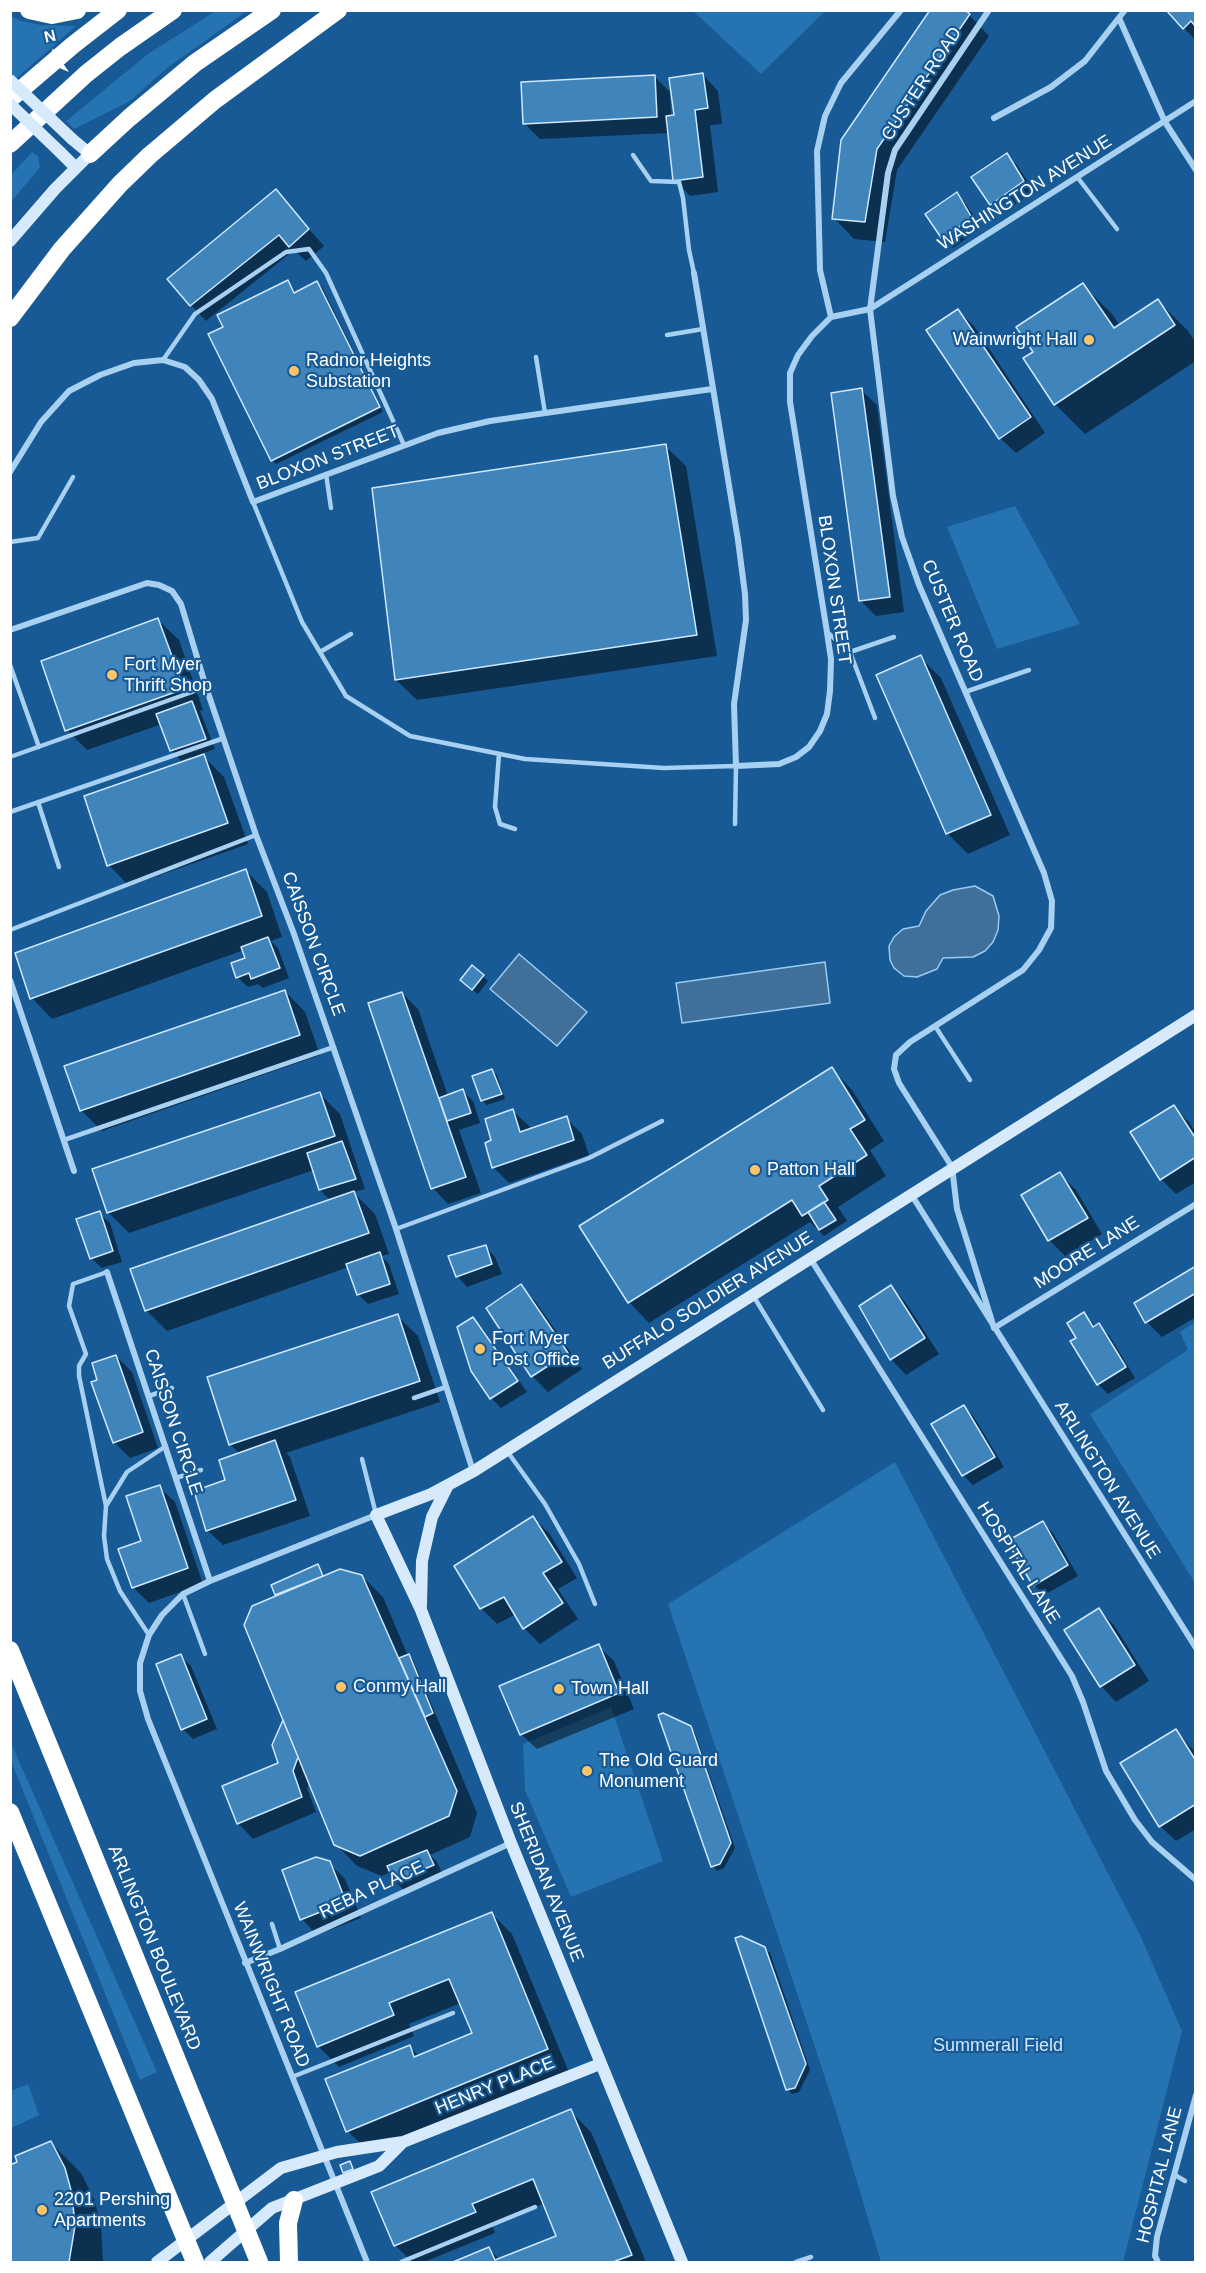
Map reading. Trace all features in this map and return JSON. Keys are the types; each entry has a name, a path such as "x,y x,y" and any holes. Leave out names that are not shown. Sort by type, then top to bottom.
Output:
{"highway":[{"path":"29,10 52,15 77,10"},
{"path":"10,99 118,10"},
{"path":"10,144 86,74 173,10"},
{"path":"90,154 195,63 272,10"},
{"path":"10,318 62,249 120,184 150,155 214,100 338,10"},
{"name":"ARLINGTON BOULEVARD","path":"11,1653 259,2262"},
{"path":"10,1812 195,2262"},
{"path":"289,2262 288,2223 294,2200"}],"street":[{"path":"870,309 831,317 820,270 817,150 825,116 841,83 901,10"},
{"name":"CUSTER ROAD","path":"952,1167 899,1083 894,1069 896,1055 910,1042 1023,969 1040,950 1051,928 1052,901 1044,873 919,585 902,537 893,496 870,309 888,173 895,150 989,10"},
{"path":"994,118 1050,87 1085,61 1125,10"},
{"path":"1119,18 1165,122 1196,171"},
{"path":"10,80 90,154 10,241"},
{"name":"WASHINGTON AVENUE","path":"870,309 1196,101"},
{"path":"10,105 76,168"},
{"path":"694,273 745,594 746,620 734,705 736,766"},
{"name":"BLOXON STREET","path":"736,766 779,764 796,757 809,747 820,731 827,714 831,691 831,659 790,402 790,374 798,355 812,336 831,317"},
{"name":"BLOXON STREET","path":"10,472 41,422 69,391 100,375 134,363 163,360 185,367 199,380 212,399 253,502 438,433 490,421 712,389"},
{"name":"CAISSON CIRCLE","path":"10,630 147,583 172,591 181,604 206,687 256,835 294,934 396,1229 474,1471"},
{"path":"10,980 74,1171"},
{"name":"BUFFALO SOLDIER AVENUE","path":"148,1719 140,1691 140,1663 149,1635 162,1614 183,1594 210,1581 431,1494 474,1471 1196,1015"},
{"name":"ARLINGTON AVENUE","path":"952,1167 957,1209 994,1328"},
{"name":"ARLINGTON AVENUE","path":"911,1194 1196,1648"},
{"name":"MOORE LANE","path":"994,1328 1194,1207"},
{"name":"HOSPITAL LANE","path":"810,1258 1072,1676 1106,1771 1135,1820 1152,1842 1196,1880"},
{"name":"CAISSON CIRCLE","path":"107,1272 210,1581"},
{"path":"421,1610 422,1561 432,1517 448,1485"},
{"name":"SHERIDAN AVENUE","path":"376,1515 421,1610 511,1843 682,2262"},
{"name":"WAINWRIGHT ROAD","path":"148,1719 367,2262"},
{"name":"REBA PLACE","path":"245,1963 511,1843"},
{"name":"HENRY PLACE","path":"157,2262 281,2168 323,2156 403,2142 600,2064"},
{"name":"HOSPITAL LANE","path":"1158,2262 1155,2256 1157,2236 1195,2096"},
{"name":"HENRY PLACE","path":"210,2262 272,2208 379,2166 403,2142"}],"lane":[{"path":"633,155 651,181 679,182 694,273"},
{"path":"1078,178 1117,229"},
{"path":"163,360 195,314 286,252 309,249 326,273 404,445"},
{"path":"667,334 704,329"},
{"path":"536,357 545,413"},
{"path":"326,474 331,508"},
{"path":"10,542 38,538 73,477"},
{"path":"253,502 302,622 346,696 410,736 525,759 664,768 736,766 735,824"},
{"path":"827,632 850,652 875,718"},
{"path":"320,652 351,634"},
{"path":"850,652 894,637"},
{"path":"10,665 39,747"},
{"path":"965,692 1029,670"},
{"path":"10,757 206,687"},
{"path":"10,812 224,738"},
{"path":"499,754 495,807 500,824 515,828"},
{"path":"38,802 59,867"},
{"path":"10,930 256,835"},
{"path":"935,1026 970,1080"},
{"path":"64,1140 334,1047"},
{"path":"396,1229 589,1158 662,1121"},
{"path":"107,1272 73,1284 69,1306 86,1354 79,1366 79,1376 106,1506 104,1536 107,1559 120,1591 149,1635"},
{"path":"753,1295 823,1410"},
{"path":"414,1398 446,1387"},
{"path":"149,1396 172,1388"},
{"path":"106,1506 128,1472 166,1446"},
{"path":"507,1450 568,1544 579,1564 595,1604"},
{"path":"362,1459 376,1515"},
{"path":"176,1478 201,1470"},
{"path":"183,1594 205,1654"},
{"path":"272,1924 280,1949"},
{"path":"292,2077 453,2013"},
{"path":"1175,2175 1185,2181"},
{"path":"401,2262 535,2207"},
{"path":"796,2262 811,2257"}],"green space":[{"path":"217,10 247,11 167,68 130,101 74,129 66,121 148,54"},
{"path":"693,11 825,11 761,74"},
{"path":"11,16 21,21 41,25 76,26 11,83"},
{"path":"32,152 38,156 40,167 11,202 11,175"},
{"path":"1015,506 1080,624 997,649 947,527"},
{"path":"1195,1322 1195,1583 1090,1414 1188,1350 1180,1332"},
{"name":"Summerall Field","path":"895,1462 1140,1935 1182,2031 1123,2262 881,2262 835,2108 668,1604"},
{"path":"611,1707 663,1861 571,1897 525,1790 523,1744"},
{"path":"10,1741 157,2072 140,2080 11,1761"},
{"path":"28,2084 39,2115 11,2128 11,2091"}],"shaded area":[{"path":"975,886 993,896 999,916 998,930 993,942 985,951 973,957 943,958 937,969 917,977 904,976 894,968 890,960 889,946 894,937 903,929 919,926 926,911 940,895"},
{"path":"519,954 587,1012 557,1046 490,989"},
{"path":"825,962 830,1003 682,1023 676,983"}],"building":[{"path":"930,10 965,10 970,14 877,149 865,222 832,219 841,140"},
{"path":"1166,10 1196,10 1196,27 1191,21 1183,29"},
{"path":"703,73 708,108 695,110 703,177 673,181 666,116 674,115 669,78"},
{"path":"655,75 657,117 523,124 521,82"},
{"path":"1007,153 1024,181 990,205 971,177"},
{"path":"276,189 309,229 289,247 279,235 190,306 167,279"},
{"path":"957,192 972,218 942,239 925,214"},
{"name":"Radnor Heights Substation","path":"288,280 294,293 317,281 380,407 271,461 208,334 223,327 217,315"},
{"name":"Wainwright Hall","path":"1083,283 1114,328 1158,299 1175,325 1054,405 1023,358 1033,352 1016,327"},
{"path":"958,309 1031,417 999,439 926,330"},
{"path":"862,388 890,597 859,601 831,393"},
{"path":"666,444 697,635 395,680 372,488"},
{"name":"Fort Myer Thrift Shop","path":"158,618 184,689 65,731 41,661"},
{"path":"921,655 991,815 946,834 876,675"},
{"path":"192,701 206,739 170,751 156,714"},
{"path":"204,754 228,823 107,866 84,796"},
{"path":"246,869 262,916 30,999 15,953"},
{"path":"268,937 280,968 251,979 249,973 236,978 231,963 245,958 241,947"},
{"path":"472,965 484,975 472,990 460,980"},
{"path":"285,990 300,1035 80,1111 64,1066"},
{"path":"402,992 466,1177 431,1189 368,1003"},
{"name":"Patton Hall","path":"832,1067 865,1120 850,1129 867,1155 819,1186 828,1200 802,1216 792,1200 628,1303 579,1226"},
{"path":"492,1069 502,1094 481,1101 472,1076"},
{"path":"463,1089 471,1113 447,1121 439,1098"},
{"path":"320,1092 335,1136 107,1213 92,1169"},
{"path":"1174,1105 1196,1139 1196,1157 1160,1180 1130,1132"},
{"path":"513,1109 520,1132 567,1116 574,1140 492,1168 485,1143 491,1140 485,1119"},
{"path":"342,1141 356,1179 319,1190 307,1153"},
{"path":"1060,1172 1088,1218 1048,1241 1021,1195"},
{"path":"354,1191 369,1233 145,1311 130,1269"},
{"path":"824,1202 836,1220 819,1230 808,1212"},
{"path":"100,1211 113,1251 90,1259 76,1219"},
{"path":"486,1245 492,1264 456,1277 448,1256"},
{"path":"380,1252 390,1284 357,1295 346,1264"},
{"path":"1196,1266 1196,1293 1145,1323 1134,1303"},
{"path":"521,1284 568,1353 531,1377 486,1308"},
{"path":"891,1285 925,1338 890,1360 859,1306"},
{"path":"1084,1312 1093,1327 1099,1323 1126,1367 1097,1385 1070,1341 1076,1338 1067,1323"},
{"path":"398,1314 420,1381 229,1445 207,1377"},
{"name":"Fort Myer Post Office","path":"473,1317 518,1381 490,1399 471,1371 457,1327"},
{"path":"116,1355 143,1432 113,1443 91,1382 97,1380 92,1363"},
{"path":"964,1405 995,1457 962,1476 931,1424"},
{"path":"275,1440 296,1500 206,1531 194,1491 225,1480 219,1460"},
{"path":"160,1485 188,1568 132,1588 118,1549 141,1541 126,1496"},
{"path":"533,1516 562,1562 543,1573 563,1603 523,1629 504,1597 480,1609 454,1566"},
{"path":"1043,1521 1068,1565 1033,1586 1007,1541"},
{"path":"318,1564 323,1576 275,1595 271,1585"},
{"name":"Conmy Hall","path":"340,1569 362,1575 457,1791 449,1816 360,1856 334,1845 244,1625 252,1606"},
{"path":"1099,1608 1135,1665 1100,1687 1064,1630"},
{"name":"Town Hall","path":"599,1644 619,1693 520,1735 499,1686"},
{"path":"181,1654 207,1719 181,1730 156,1664"},
{"path":"409,1654 433,1713 425,1717 399,1658"},
{"path":"663,1713 691,1726 731,1843 720,1864 711,1867 658,1715"},
{"path":"283,1720 298,1757 293,1771 302,1797 237,1824 222,1786 278,1763 272,1745"},
{"path":"1176,1729 1196,1761 1196,1804 1159,1827 1120,1763"},
{"path":"427,1850 434,1865 394,1882 387,1866"},
{"path":"316,1857 330,1861 346,1902 300,1920 282,1870"},
{"path":"492,1912 548,2049 346,2132 325,2079 410,2045 414,2057 472,2033 449,1979 389,2003 394,2015 317,2047 295,1992"},
{"path":"741,1936 765,1947 806,2064 795,2088 786,2090 735,1938"},
{"path":"571,2109 632,2255 613,2262 453,2262 489,2247 495,2260 556,2236 533,2179 472,2204 476,2212 394,2246 371,2192"},
{"name":"2201 Pershing Apartments","path":"51,2141 65,2168 72,2194 75,2226 69,2262 10,2262 10,2165 17,2162 15,2156"},
{"path":"350,2161 353,2169 343,2173 340,2165"}],"place":[{"name":"Wainwright Hall","path":"1089,340"},
{"name":"Radnor Heights Substation","path":"294,371"},
{"name":"Fort Myer Thrift Shop","path":"112,675"},
{"name":"Patton Hall","path":"755,1170"},
{"name":"Fort Myer Post Office","path":"480,1349"},
{"name":"Conmy Hall","path":"341,1687"},
{"name":"Town Hall","path":"559,1689"},
{"name":"The Old Guard Monument","path":"587,1771"},
{"name":"2201 Pershing Apartments","path":"42,2210"}]}
